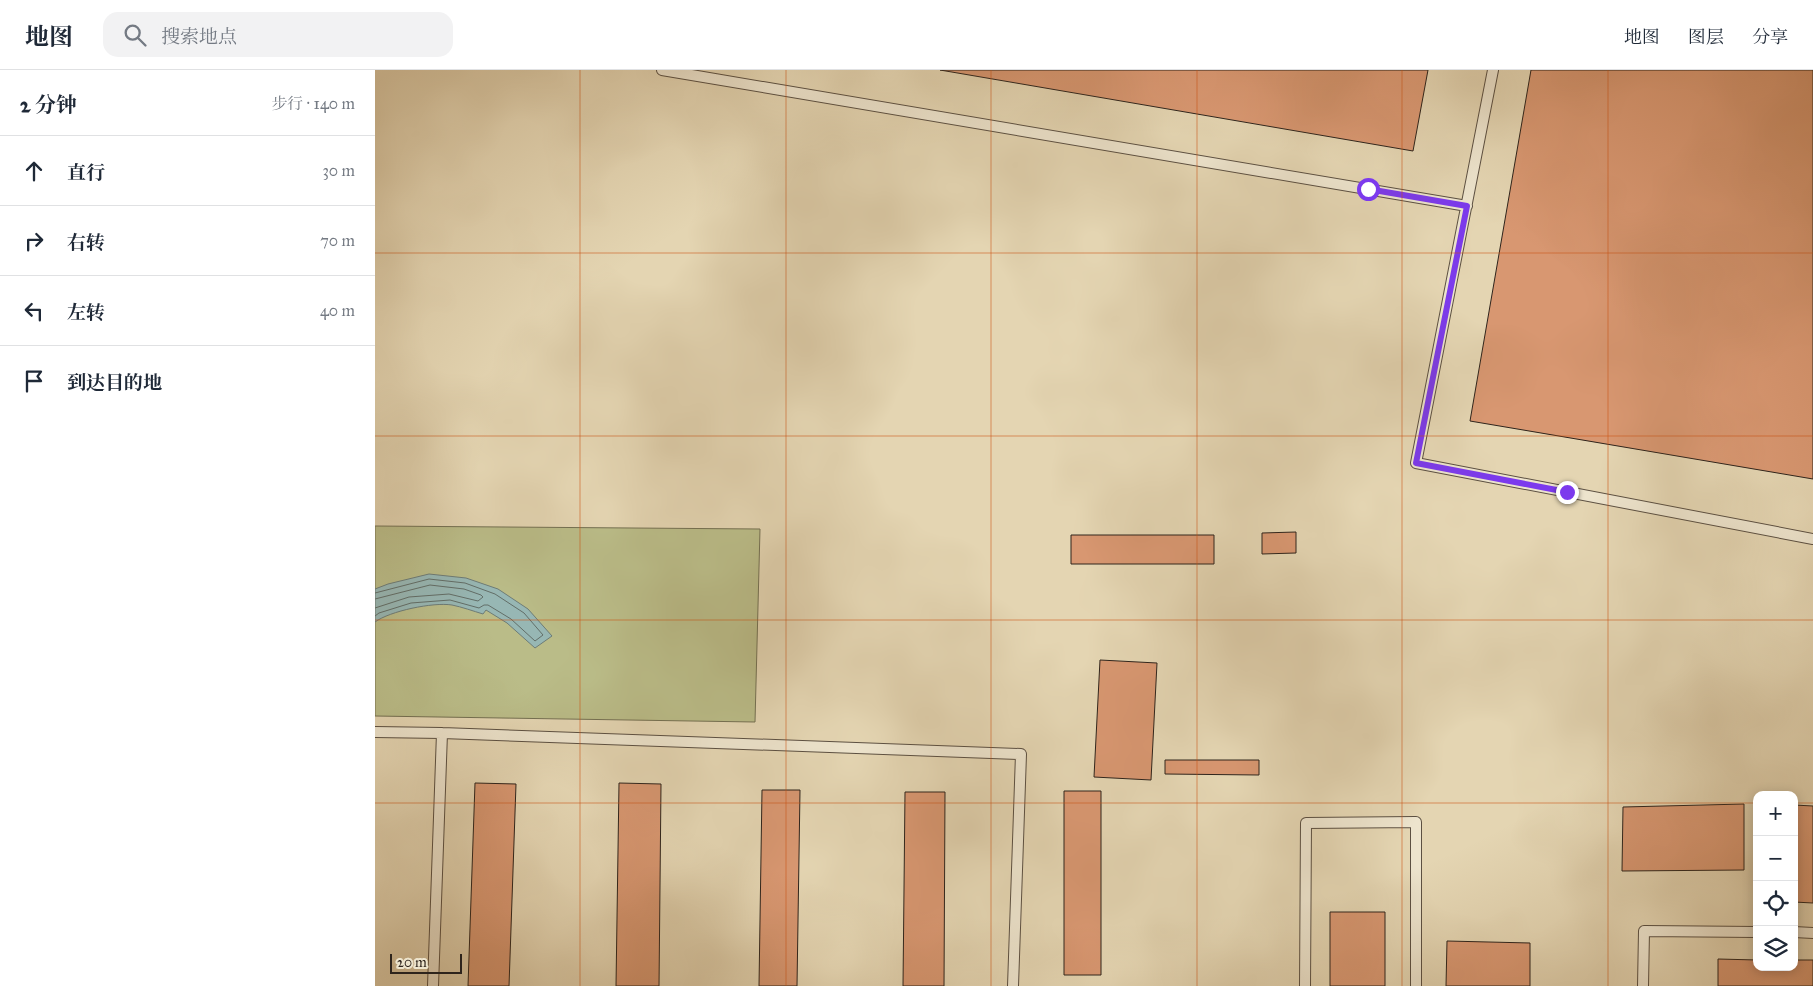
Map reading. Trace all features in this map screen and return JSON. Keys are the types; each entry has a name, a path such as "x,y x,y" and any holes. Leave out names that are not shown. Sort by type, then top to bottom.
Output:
{"lane":[{"path":"662,70 1467,206"},
{"path":"1493,70 1416,463 1813,539"},
{"path":"375,732 1021,754 1013,986"},
{"path":"433,986 442,733"},
{"path":"1305,986 1306,823 1416,822 1415,986"},
{"path":"1643,986 1644,931 1753,932"},
{"path":"1798,932 1813,933"}],"green space":[{"path":"375,526 760,529 755,722 375,716"}],"water":[{"path":"429,574 466,578 498,589 528,609 552,636 535,648 507,623 486,610 483,614 444,604 412,608 391,614 375,622 375,589"}],"building":[{"path":"940,70 1428,70 1413,151"},
{"path":"1531,70 1813,70 1813,479 1470,421"},
{"path":"1296,532 1296,553 1262,554 1262,533"},
{"path":"1071,535 1214,535 1214,564 1071,564"},
{"path":"1100,660 1157,663 1151,780 1094,777"},
{"path":"1165,760 1259,760 1259,775 1165,774"},
{"path":"475,783 516,784 509,986 468,986"},
{"path":"619,783 661,784 659,986 616,986"},
{"path":"762,790 800,790 797,986 759,986"},
{"path":"1064,791 1101,791 1101,975 1064,975"},
{"path":"905,792 945,792 944,986 903,986"},
{"path":"1744,804 1744,870 1622,871 1623,807"},
{"path":"1798,805 1813,806 1813,903 1798,902"},
{"path":"1330,912 1385,912 1385,986 1330,986"},
{"path":"1447,941 1530,943 1530,986 1446,986"},
{"path":"1718,959 1753,960 1753,971 1798,971 1798,960 1813,960 1813,986 1718,986"}],"route":[{"path":"1368,189 1467,206 1416,463 1567,492"}]}
